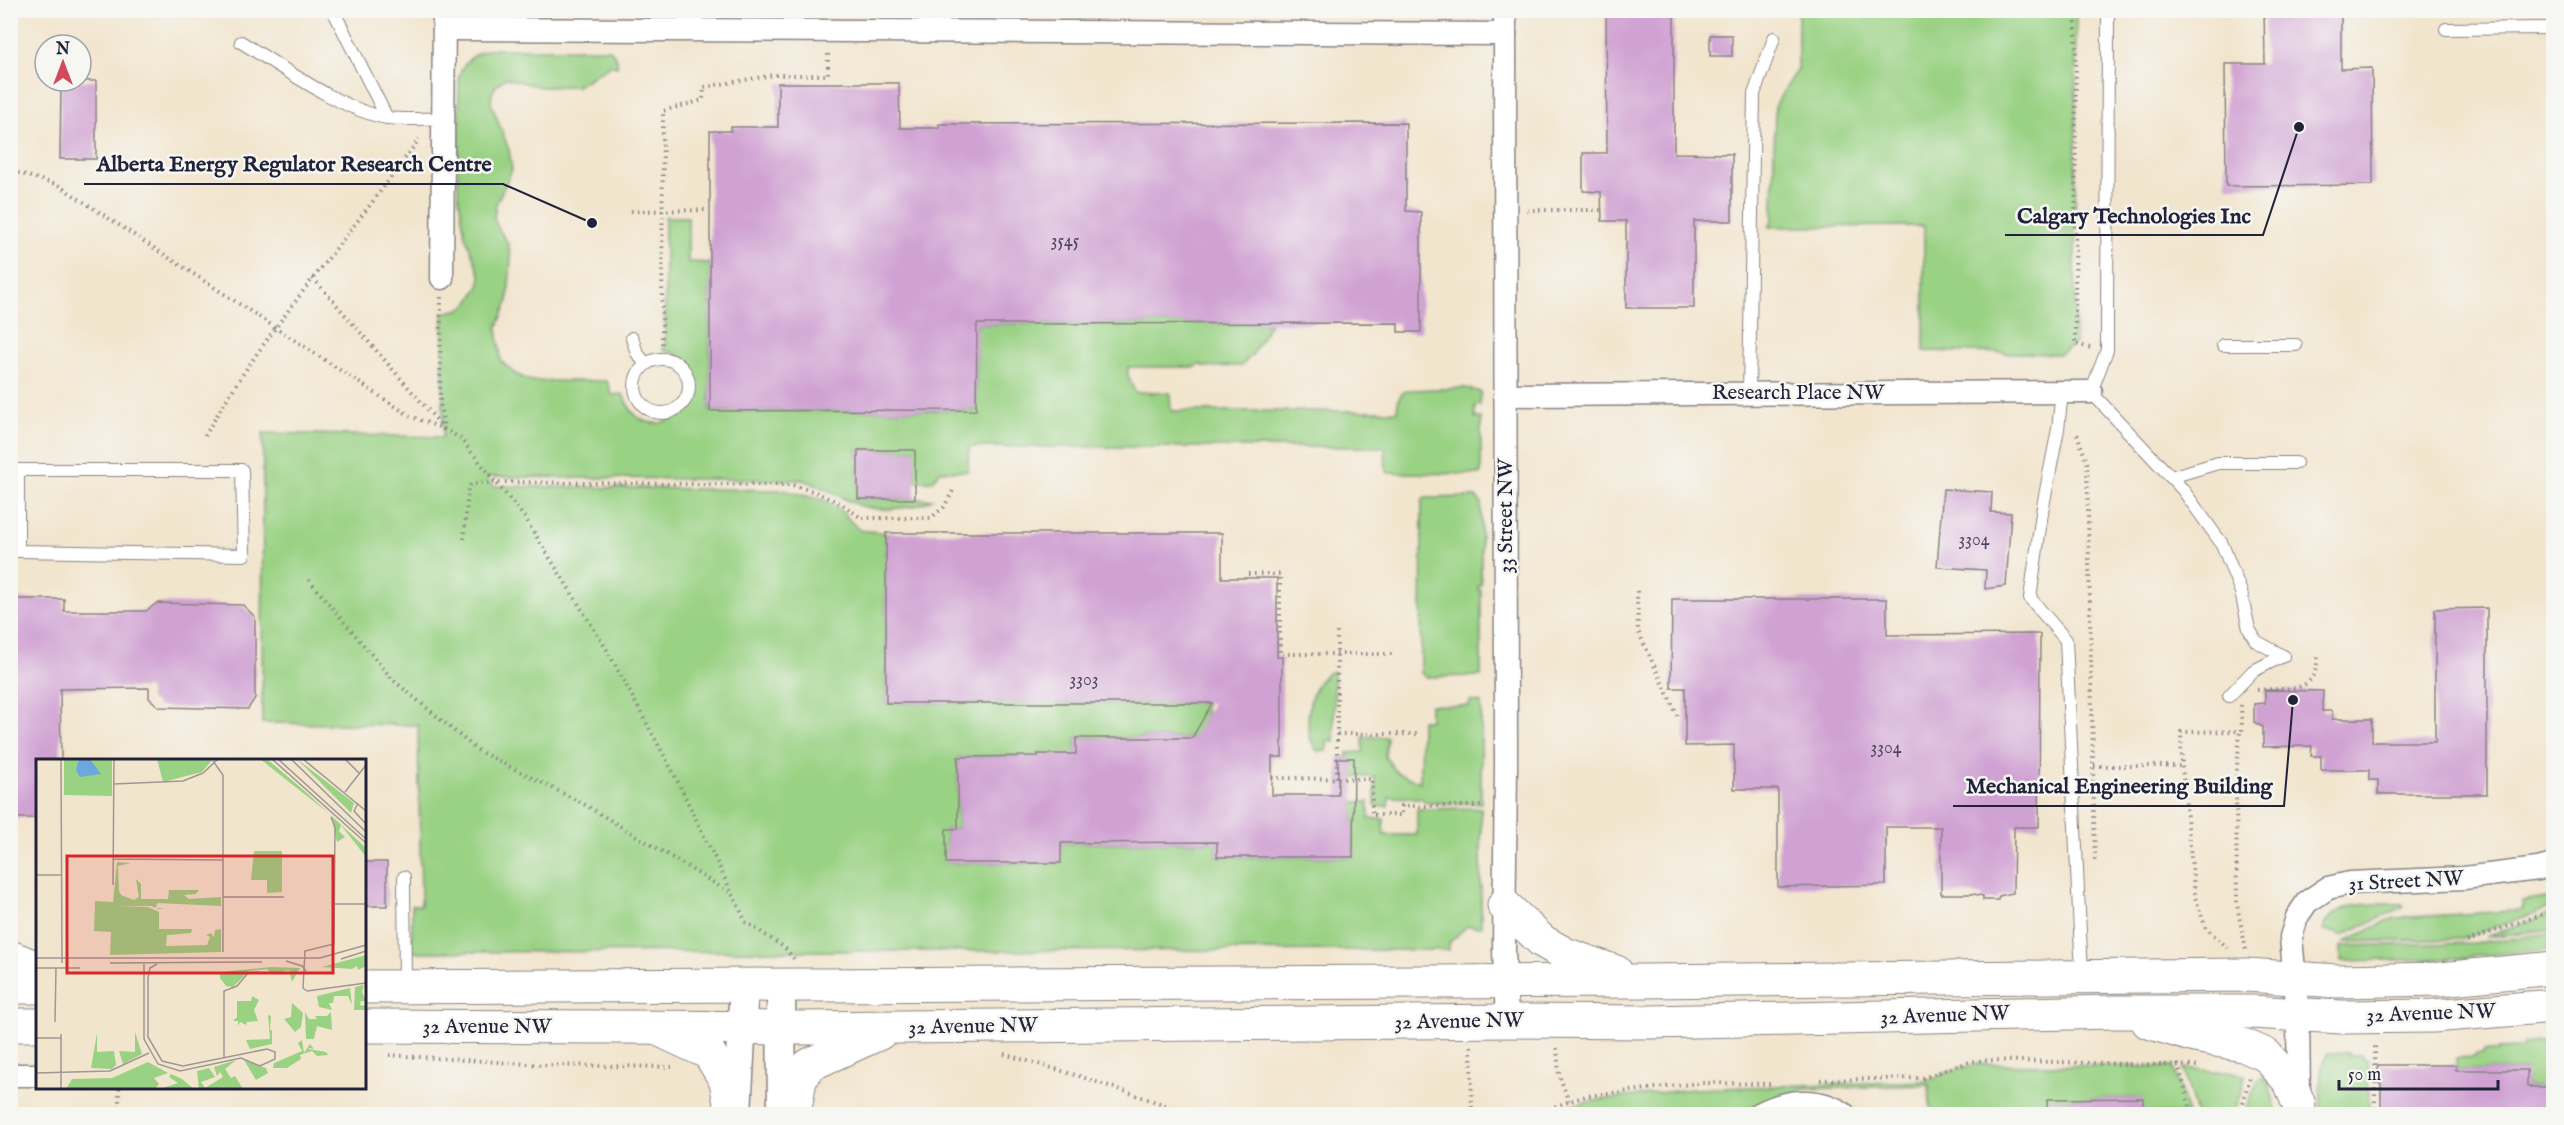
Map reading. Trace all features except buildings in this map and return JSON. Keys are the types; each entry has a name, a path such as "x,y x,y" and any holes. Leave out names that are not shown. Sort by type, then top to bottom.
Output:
{"main road":[{"path":"1504,905 1542,941 1565,954 1643,981"},
{"path":"10,957 36,967"},
{"name":"32 Avenue NW","path":"366,987 744,985 790,976 1643,981 2247,975 2337,981 2441,979 2553,968"},
{"path":"10,987 36,987"},
{"name":"32 Avenue NW","path":"372,1040 652,1027 893,1028 1507,1021 1698,1022 2115,1012 2252,1012 2341,1017 2433,1017 2553,1006"},
{"path":"2115,1012 2195,1036 2243,1045 2266,1055 2290,1082 2299,1110"},
{"path":"10,1025 36,1025"},
{"path":"652,1027 688,1041 709,1053 726,1081 732,1114"},
{"path":"794,1114 800,1080 809,1065 893,1028"}],"street":[{"name":"33 Street NW","path":"1505,10 1504,905 1507,1021"},
{"path":"442,278 444,20 828,30 1505,33"},
{"name":"Research Place NW","path":"1505,395 2091,392"},
{"name":"31 Street NW","path":"2299,1110 2298,1015 2291,938 2297,917 2307,902 2328,888 2350,883 2498,875 2538,870 2553,865"},
{"path":"782,1114 781,1028 790,976"},
{"path":"737,1114 744,985"},
{"path":"10,1075 36,1075"},
{"path":"1759,1114 1792,1104 1815,1101 1831,1105 1844,1114"}],"lane":[{"path":"333,10 387,118"},
{"path":"2108,10 2107,350 2091,392 2183,490 2222,544 2241,592 2249,629 2256,641 2283,656 2253,671 2229,696"},
{"path":"2446,28 2553,28"},
{"path":"1749,393 1754,94 1774,38"},
{"path":"241,42 354,109 387,118 418,120 444,118"},
{"path":"632,338 637,353 646,364"},
{"path":"2223,345 2296,345"},
{"path":"663,359 672,360 685,372 689,389 681,405 673,410 656,412 640,403 635,386 636,377 646,364 663,359"},
{"path":"2062,392 2030,598 2066,640 2082,977"},
{"path":"2171,477 2218,463 2296,463"},
{"path":"14,470 242,470 244,555 18,551 14,470"},
{"path":"404,877 405,986"}],"path":[{"path":"2076,10 2075,344 2091,348"},
{"path":"662,344 663,111 703,100 704,87 774,75 828,75 828,30"},
{"path":"206,436 218,414 277,328 313,278 377,198 418,139"},
{"path":"18,173 57,185 410,416 460,438 525,518 607,650 674,774 746,922 785,948 790,976"},
{"path":"631,211 709,210"},
{"path":"1505,210 1602,210"},
{"path":"313,278 438,418 444,429"},
{"path":"442,278 440,402 444,429"},
{"path":"2077,435 2087,463 2096,873"},
{"path":"464,539 468,489 471,484 495,482 792,485 842,504 861,518 932,518 944,507 954,489"},
{"path":"1248,574 1280,574 1280,654 1392,654"},
{"path":"309,580 392,679 477,750 582,803 733,894"},
{"path":"1637,591 1638,631 1679,719"},
{"path":"1337,632 1337,779"},
{"path":"2252,692 2295,689 2306,685 2315,674 2318,654"},
{"path":"2242,697 2242,731 2240,731 2236,779 2237,905 2247,950"},
{"path":"2233,952 2206,928 2195,897 2182,766 2181,732 2240,731"},
{"path":"1337,734 1419,734"},
{"path":"2094,766 2182,766"},
{"path":"1272,778 1372,779 1372,815 1402,815 1402,806 1484,806"},
{"path":"2467,941 2553,910"},
{"path":"1470,1035 1472,1114"},
{"path":"372,1040 543,1065 681,1067"},
{"path":"2375,1114 2376,1044"},
{"path":"1004,1054 1079,1076 1192,1114"},
{"path":"1811,1081 1923,1078 1978,1060 2200,1066"},
{"path":"2178,1064 2192,1114"},
{"path":"2240,1114 2252,1070"},
{"path":"1532,1114 1586,1096 1699,1083 1777,1084"},
{"path":"10,1113 119,1113 119,1089"}],"green space":[{"path":"1798,11 2076,11 2075,344 2059,354 1924,351 1924,226 1769,227 1773,219 1775,105 1798,69"},
{"path":"492,49 610,49 617,59 617,67 610,65 577,86 541,87 506,78 494,88 491,103 509,150 512,170 496,204 494,217 508,244 511,258 508,301 497,328 501,361 515,374 531,381 607,381 612,395 623,394 636,415 652,423 669,420 684,409 693,394 694,377 685,361 663,350 665,345 665,217 688,217 688,262 710,263 710,411 976,410 977,324 1270,323 1252,355 1241,366 1205,367 1200,364 1196,367 1128,367 1128,376 1135,392 1170,393 1171,411 1397,411 1401,395 1410,390 1465,388 1481,392 1480,405 1475,405 1475,418 1481,418 1481,474 1389,473 1386,471 1385,447 969,447 968,471 940,471 933,481 915,481 914,450 858,450 858,499 932,499 912,506 883,509 859,505 803,480 487,477 492,486 783,490 826,501 842,512 859,530 886,533 886,703 1205,703 1205,733 1195,738 1076,738 1076,760 1038,754 1038,756 958,757 958,829 946,829 947,863 1060,863 1061,843 1213,842 1217,838 1217,857 1353,857 1353,802 1369,802 1369,819 1384,819 1384,835 1417,835 1417,809 1481,808 1481,927 1467,926 1449,943 1449,950 412,952 412,905 421,905 418,725 262,723 263,433 443,437 443,313 460,309 469,303 479,286 481,277 465,235 458,193 459,76 464,65 471,58"},
{"path":"1476,497 1481,502 1481,585 1478,585 1478,590 1481,590 1481,676 1425,677 1421,673 1422,501 1425,498"},
{"path":"1334,671 1334,741 1327,741 1327,751 1317,751 1309,732 1309,707 1318,684 1325,675"},
{"path":"1470,701 1481,703 1481,803 1427,803 1421,798 1389,797 1388,806 1375,806 1375,777 1340,776 1340,758 1347,758 1347,753 1363,752 1363,737 1387,737 1385,757 1397,773 1420,782 1421,720 1430,720 1430,705 1469,706"},
{"path":"2553,897 2553,907 2462,939 2344,942 2394,918 2513,911 2522,909 2522,902"},
{"path":"2369,904 2403,904 2403,907 2342,935 2323,929 2329,919 2346,908"},
{"path":"2553,913 2553,929 2486,937"},
{"path":"2553,933 2553,948 2541,950 2447,959 2341,961 2341,946 2474,943"},
{"path":"2553,1040 2553,1084 2546,1085 2546,1087 2527,1087 2526,1070 2456,1070 2457,1058 2475,1057 2476,1054 2484,1054 2484,1051 2523,1048 2523,1044"},
{"path":"2349,1052 2349,1055 2362,1055 2362,1060 2368,1060 2369,1114 2321,1114 2320,1083 2322,1067 2328,1053"},
{"path":"1977,1064 2173,1067 2188,1114 2143,1114 2142,1098 2069,1099 2069,1114 1937,1114 1930,1107 1929,1085 1805,1089 1770,1098 1739,1114 1547,1114 1571,1105 1691,1089 1926,1081 1956,1069"},
{"path":"2183,1068 2245,1074 2243,1087 2233,1114 2196,1114"},
{"path":"2263,1076 2269,1084 2277,1114 2245,1114 2257,1081"}],"place":[{"name":"Calgary Technologies Inc","path":"2299,127"},
{"name":"Alberta Energy Regulator Research Centre","path":"592,223"},
{"name":"Mechanical Engineering Building","path":"2293,700"}]}
